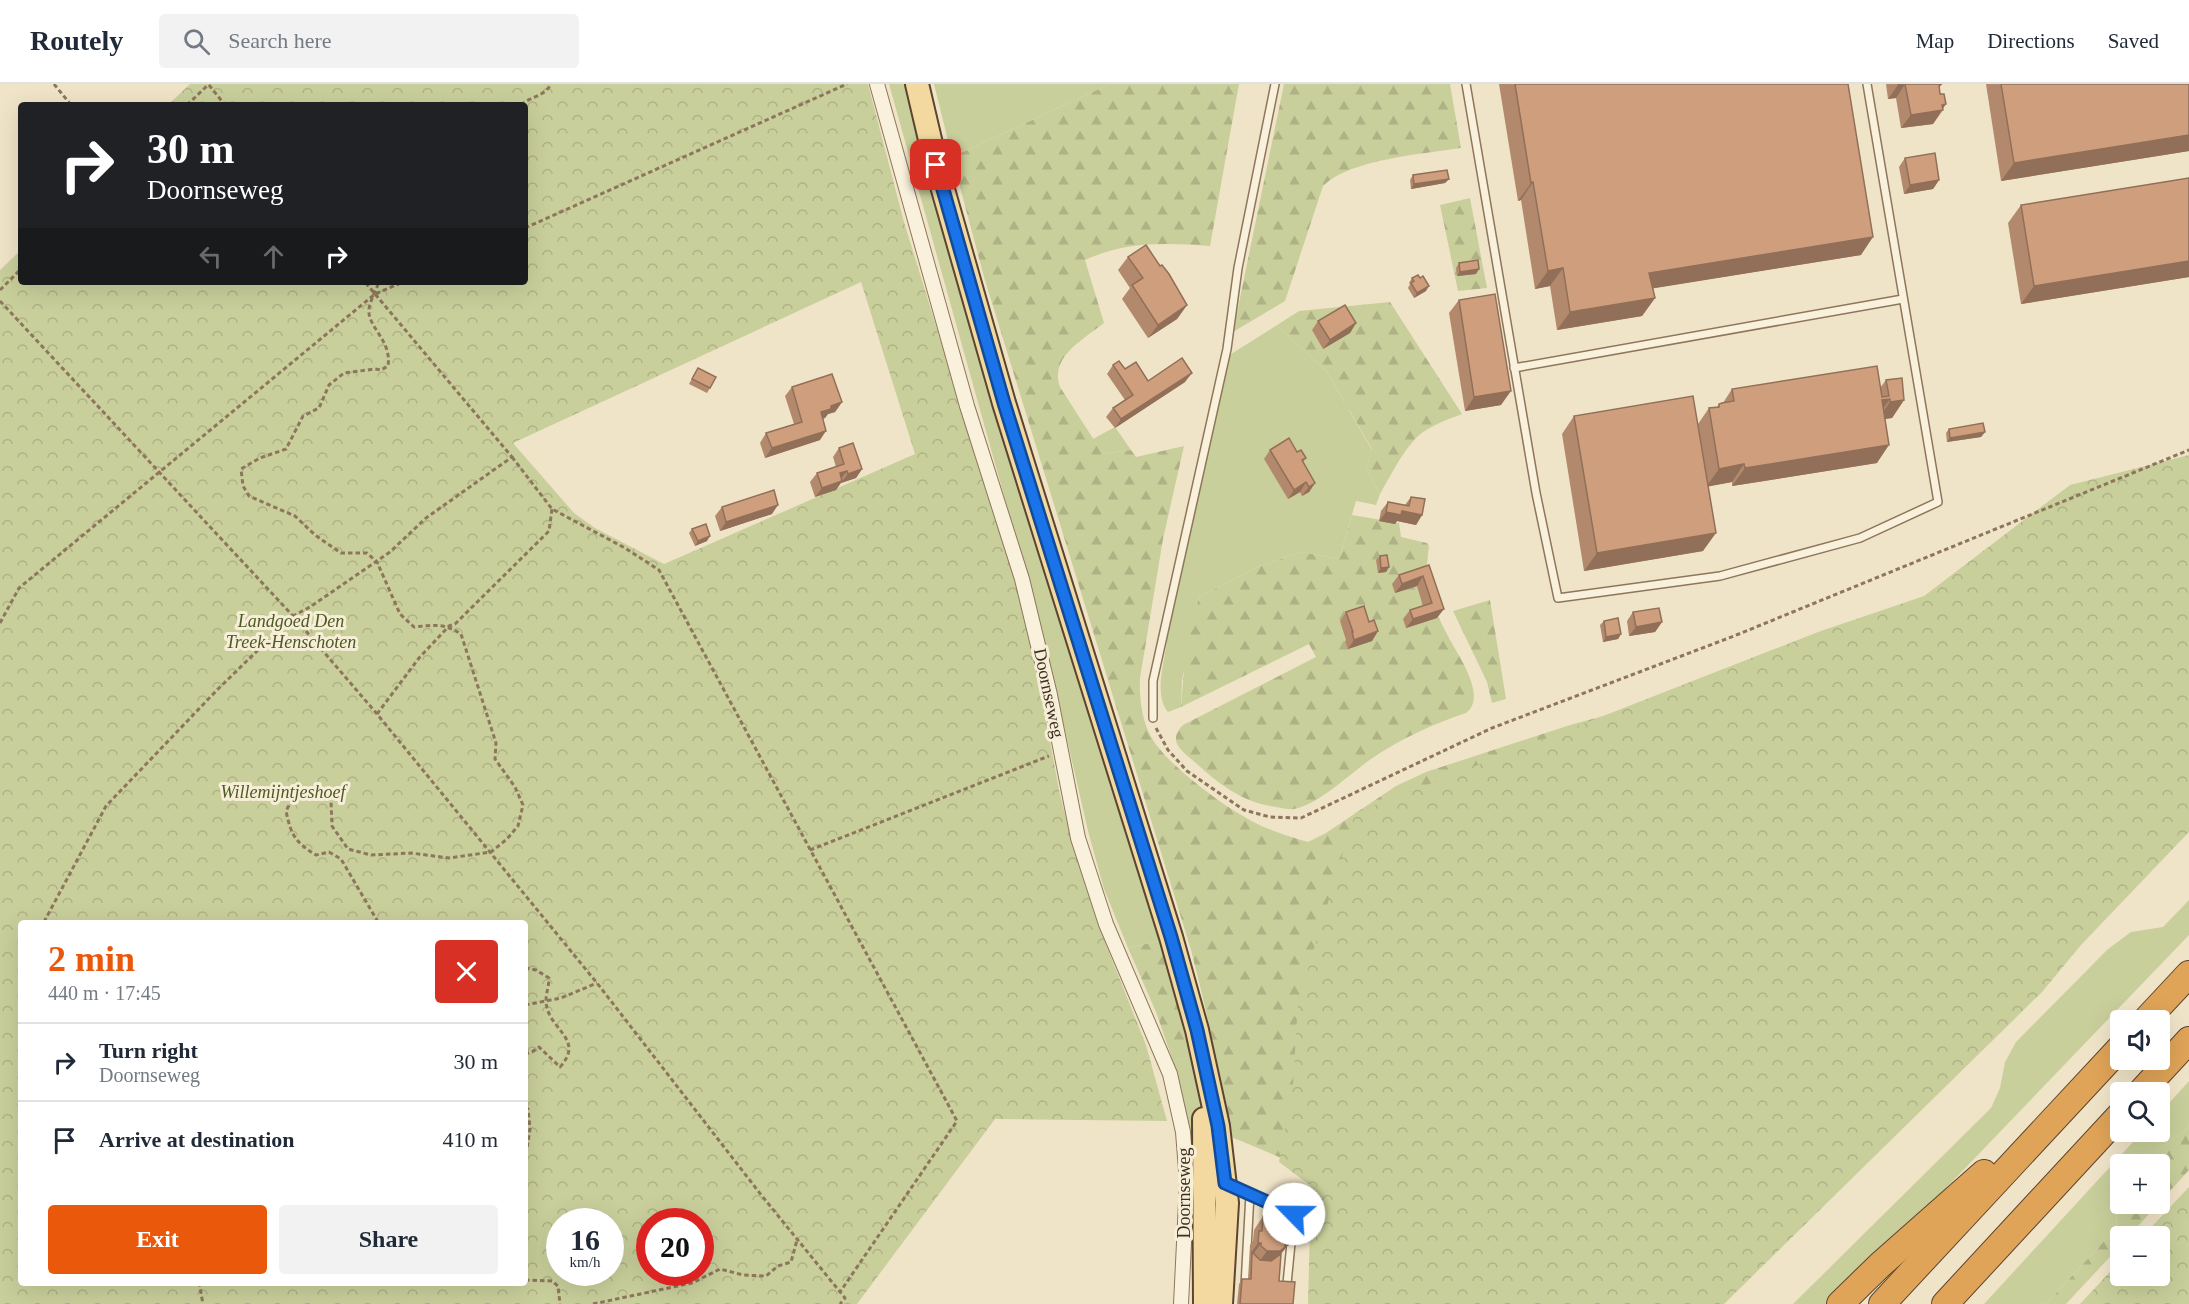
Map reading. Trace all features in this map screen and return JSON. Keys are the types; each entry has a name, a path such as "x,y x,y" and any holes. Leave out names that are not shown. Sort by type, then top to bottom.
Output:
{"highway":[{"path":"2155,1010 2189,974"},
{"path":"2150,1082 2189,1040"},
{"path":"1882,1304 2110,1058"},
{"path":"1840,1304 1880,1265 2098,1071"},
{"path":"1945,1304 2110,1126"}],"main road":[{"name":"Doornseweg","path":"917,84 936,165 1004,403 1171,937 1197,1030 1216,1115 1227,1203 1221,1304"},
{"name":"Doornseweg","path":"1171,937 1204,1121 1205,1304"}],"street":[{"name":"Doornseweg","path":"877,84 967,406 1022,579 1050,695 1078,838 1106,924 1170,1074 1183,1132 1187,1182 1181,1304"}],"lane":[{"path":"1153,718 1153,681 1227,349 1238,268 1275,84"},
{"path":"1466,84 1536,493 1558,598 1720,576 1860,537 1938,502 1867,84"},
{"path":"1514,368 1903,299"},
{"path":"1225,1183 1294,1214 1286,1304"},
{"name":"Doornseweg","path":"1205,1195 1225,1183"},
{"path":"1244,1304 1250,1194"}],"path":[{"path":"54,84 69,102"},
{"path":"190,102 209,84 223,102"},
{"path":"526,102 538,98 548,90 551,84"},
{"path":"528,227 848,84"},
{"path":"0,290 18,272"},
{"path":"368,285 512,457 552,509 625,548 659,570 957,1121 840,1292"},
{"path":"378,285 369,310 375,327 388,350 387,366 381,370 344,374 329,386 319,408 303,416 286,449 260,458 241,469 243,486 249,496 295,516 315,535 341,553 368,553 377,562 400,614 414,627 455,624 549,531 552,509"},
{"path":"0,623 19,588 375,294 396,285"},
{"path":"0,301 293,616 377,714 597,982 845,1298 840,1304"},
{"path":"1153,718 1168,750 1187,771 1216,792 1244,810 1270,818 1301,818 1492,728 1723,640 2189,450"},
{"path":"45,920 106,806 218,689 293,616 377,562 426,518 512,457"},
{"path":"377,714 419,658 449,626"},
{"path":"377,920 341,859 329,852 316,855 302,847 294,838 286,811 292,799 301,791 320,789 331,801 332,826 348,849 371,855 411,853 449,858 491,852 518,826 523,805 515,787 495,759 496,743 461,634 449,626"},
{"path":"810,850 1061,751"},
{"path":"528,968 536,969 549,978 546,1001 553,1023 569,1042 569,1053 560,1067 539,1047 528,1052"},
{"path":"528,1004 561,998 597,982"},
{"path":"528,1109 530,1118 528,1135"},
{"path":"593,1304 692,1283 720,1269 743,1275 766,1276 778,1266 791,1262 797,1239"},
{"path":"528,1280 552,1281 558,1286 560,1304"},
{"path":"200,1286 203,1304"}],"green space":[{"name":"Landgoed Den Treek-Henschoten","path":"190,84 868,84 904,222 1030,630 1059,790 1073,847 1101,932 1146,1045 1167,1121 995,1119 857,1304 0,1304 0,270 18,253 18,285 528,285 528,102 171,102","holes":["861,282 915,454 664,564 595,528 574,513 513,443"]},
{"path":"889,84 908,84 1163,940 1128,948 1104,889 1020,553"},
{"path":"934,84 1110,84 952,157"},
{"path":"1110,84 1239,84 1210,246 1162,244 1131,246 1085,260 1104,323 1078,342 1059,367 1060,387 1103,454 1131,450 1136,457 1184,446 1163,539 1140,678 1144,718 1149,733 1162,751 1189,778 1240,814 1269,829 1308,842 1326,833 1396,786 1426,772 1570,725 1626,710 1298,1165 1229,1136 1213,1042 1191,950 984,277 952,157"},
{"path":"1284,84 1450,84 1461,148 1369,164 1335,177 1323,186 1285,301 1233,332"},
{"path":"1470,198 1487,288 1458,291 1440,205"},
{"path":"1390,302 1462,414 1432,427 1416,438 1401,458 1380,494 1366,468 1372,449 1327,372 1277,325 1299,311"},
{"path":"1277,325 1327,372 1372,450 1366,468 1380,494 1376,505 1356,501 1339,559 1301,552 1260,566 1199,597 1182,680 1181,707 1168,712 1161,696 1161,677 1167,640 1228,356"},
{"path":"1115,427 1131,450 1103,454 1093,439"},
{"path":"2189,455 2189,832 2081,945 2042,992 1724,1304 1308,1304 1311,1186 1279,1162 1293,1086 1298,1002 1355,813 1818,632 1924,596 2070,485"},
{"path":"1352,515 1399,523 1401,537 1427,543 1429,546 1428,590 1441,623 1469,676 1474,697 1472,706 1466,713 1429,727 1393,745 1324,795 1303,806 1288,809 1253,802 1224,786 1187,755 1176,742 1178,731 1183,725 1316,657 1309,644 1181,707 1185,656 1199,597 1260,566 1301,552 1339,559"},
{"path":"1490,600 1506,699 1492,703 1487,682 1453,611"},
{"path":"2189,900 2189,935 2117,1010 2110,1010 2110,1017 1924,1211 1830,1304 1793,1304 1991,1108 2000,1088 2005,1062 2016,1042 2108,949 2131,932 2163,927"},
{"path":"1163,940 1191,1057 1173,1061 1156,1012 1128,948"},
{"path":"1191,1057 1199,1098 1210,1202 1202,1260 1186,1119 1173,1061"},
{"path":"2189,1081 2189,1126 2170,1141 2170,1102"},
{"path":"2189,1126 2189,1170 2170,1191 2170,1154 2156,1154 2165,1144"},
{"path":"2133,1142 2168,1142 2156,1154 2122,1154"},
{"path":"2110,1167 2110,1214 2116,1214 2117,1226 2110,1226 2110,1235 2048,1302 2042,1304 1984,1304"},
{"path":"2189,1187 2189,1304 2080,1304 2110,1272 2110,1286 2170,1286 2170,1226 2152,1226 2164,1214 2170,1214 2170,1207"},
{"path":"2116,1214 2149,1214 2138,1226 2117,1226"},
{"path":"2110,1235 2110,1257 2066,1304 2042,1304 2048,1302"}],"building":[{"path":"1515,84 1848,84 1873,237 1649,273 1655,298 1570,312 1563,268 1548,271"},
{"path":"1905,84 1942,84 1939,85 1940,94 1944,94 1946,104 1942,105 1943,110 1911,115"},
{"path":"2001,84 2189,84 2189,135 2014,163"},
{"path":"1935,153 1939,180 1910,185 1905,158"},
{"path":"1447,170 1449,179 1414,184 1413,175"},
{"path":"2189,178 2189,261 2034,286 2021,205"},
{"path":"1146,245 1160,266 1162,265 1169,274 1187,305 1158,325 1132,285 1143,278 1128,257"},
{"path":"1478,260 1479,269 1460,272 1459,263"},
{"path":"1418,275 1420,278 1423,276 1429,286 1417,293 1411,283 1414,281 1412,278"},
{"path":"1495,294 1511,391 1474,397 1459,300"},
{"path":"1345,305 1356,323 1330,340 1318,321"},
{"path":"1182,358 1192,373 1121,419 1113,408 1133,395 1113,365 1119,361 1125,369 1136,362 1148,381"},
{"path":"1877,366 1882,397 1889,396 1886,380 1902,378 1904,400 1890,402 1890,399 1882,400 1889,445 1745,468 1744,464 1719,469 1709,408 1734,401 1732,389"},
{"path":"698,368 716,377 710,388 692,379"},
{"path":"832,374 842,402 821,412 826,431 772,448 766,433 802,422 792,387"},
{"path":"1693,396 1716,533 1597,553 1574,416"},
{"path":"1983,423 1985,432 1950,438 1949,429"},
{"path":"1289,438 1297,452 1301,450 1306,458 1302,460 1315,483 1309,487 1306,482 1294,490 1270,450"},
{"path":"853,443 862,469 848,474 847,471 840,473 842,481 822,488 817,473 844,464 839,448"},
{"path":"774,490 778,505 726,522 722,507"},
{"path":"1411,497 1425,499 1422,515 1402,511 1401,515 1386,512 1388,502 1409,506"},
{"path":"706,524 710,536 698,541 692,529"},
{"path":"1387,555 1389,567 1381,568 1380,556"},
{"path":"1429,565 1444,609 1413,619 1410,610 1432,603 1423,576 1402,584 1399,575"},
{"path":"1364,606 1369,622 1374,620 1378,631 1354,640 1346,612"},
{"path":"1659,608 1662,622 1636,627 1633,612"},
{"path":"1618,618 1621,634 1606,637 1604,621"},
{"path":"1263,1216 1287,1218 1288,1245 1280,1251 1267,1251 1261,1243 1258,1243"},
{"path":"1252,1252 1260,1260 1271,1261 1281,1254 1279,1281 1295,1282 1293,1304 1240,1304 1242,1279 1251,1279"}],"route":[{"path":"936,165 1004,403 1171,937 1197,1030 1218,1126 1225,1183 1294,1214"}],"park label":[{"name":"Willemijntjeshoef","path":"283,792"}]}
